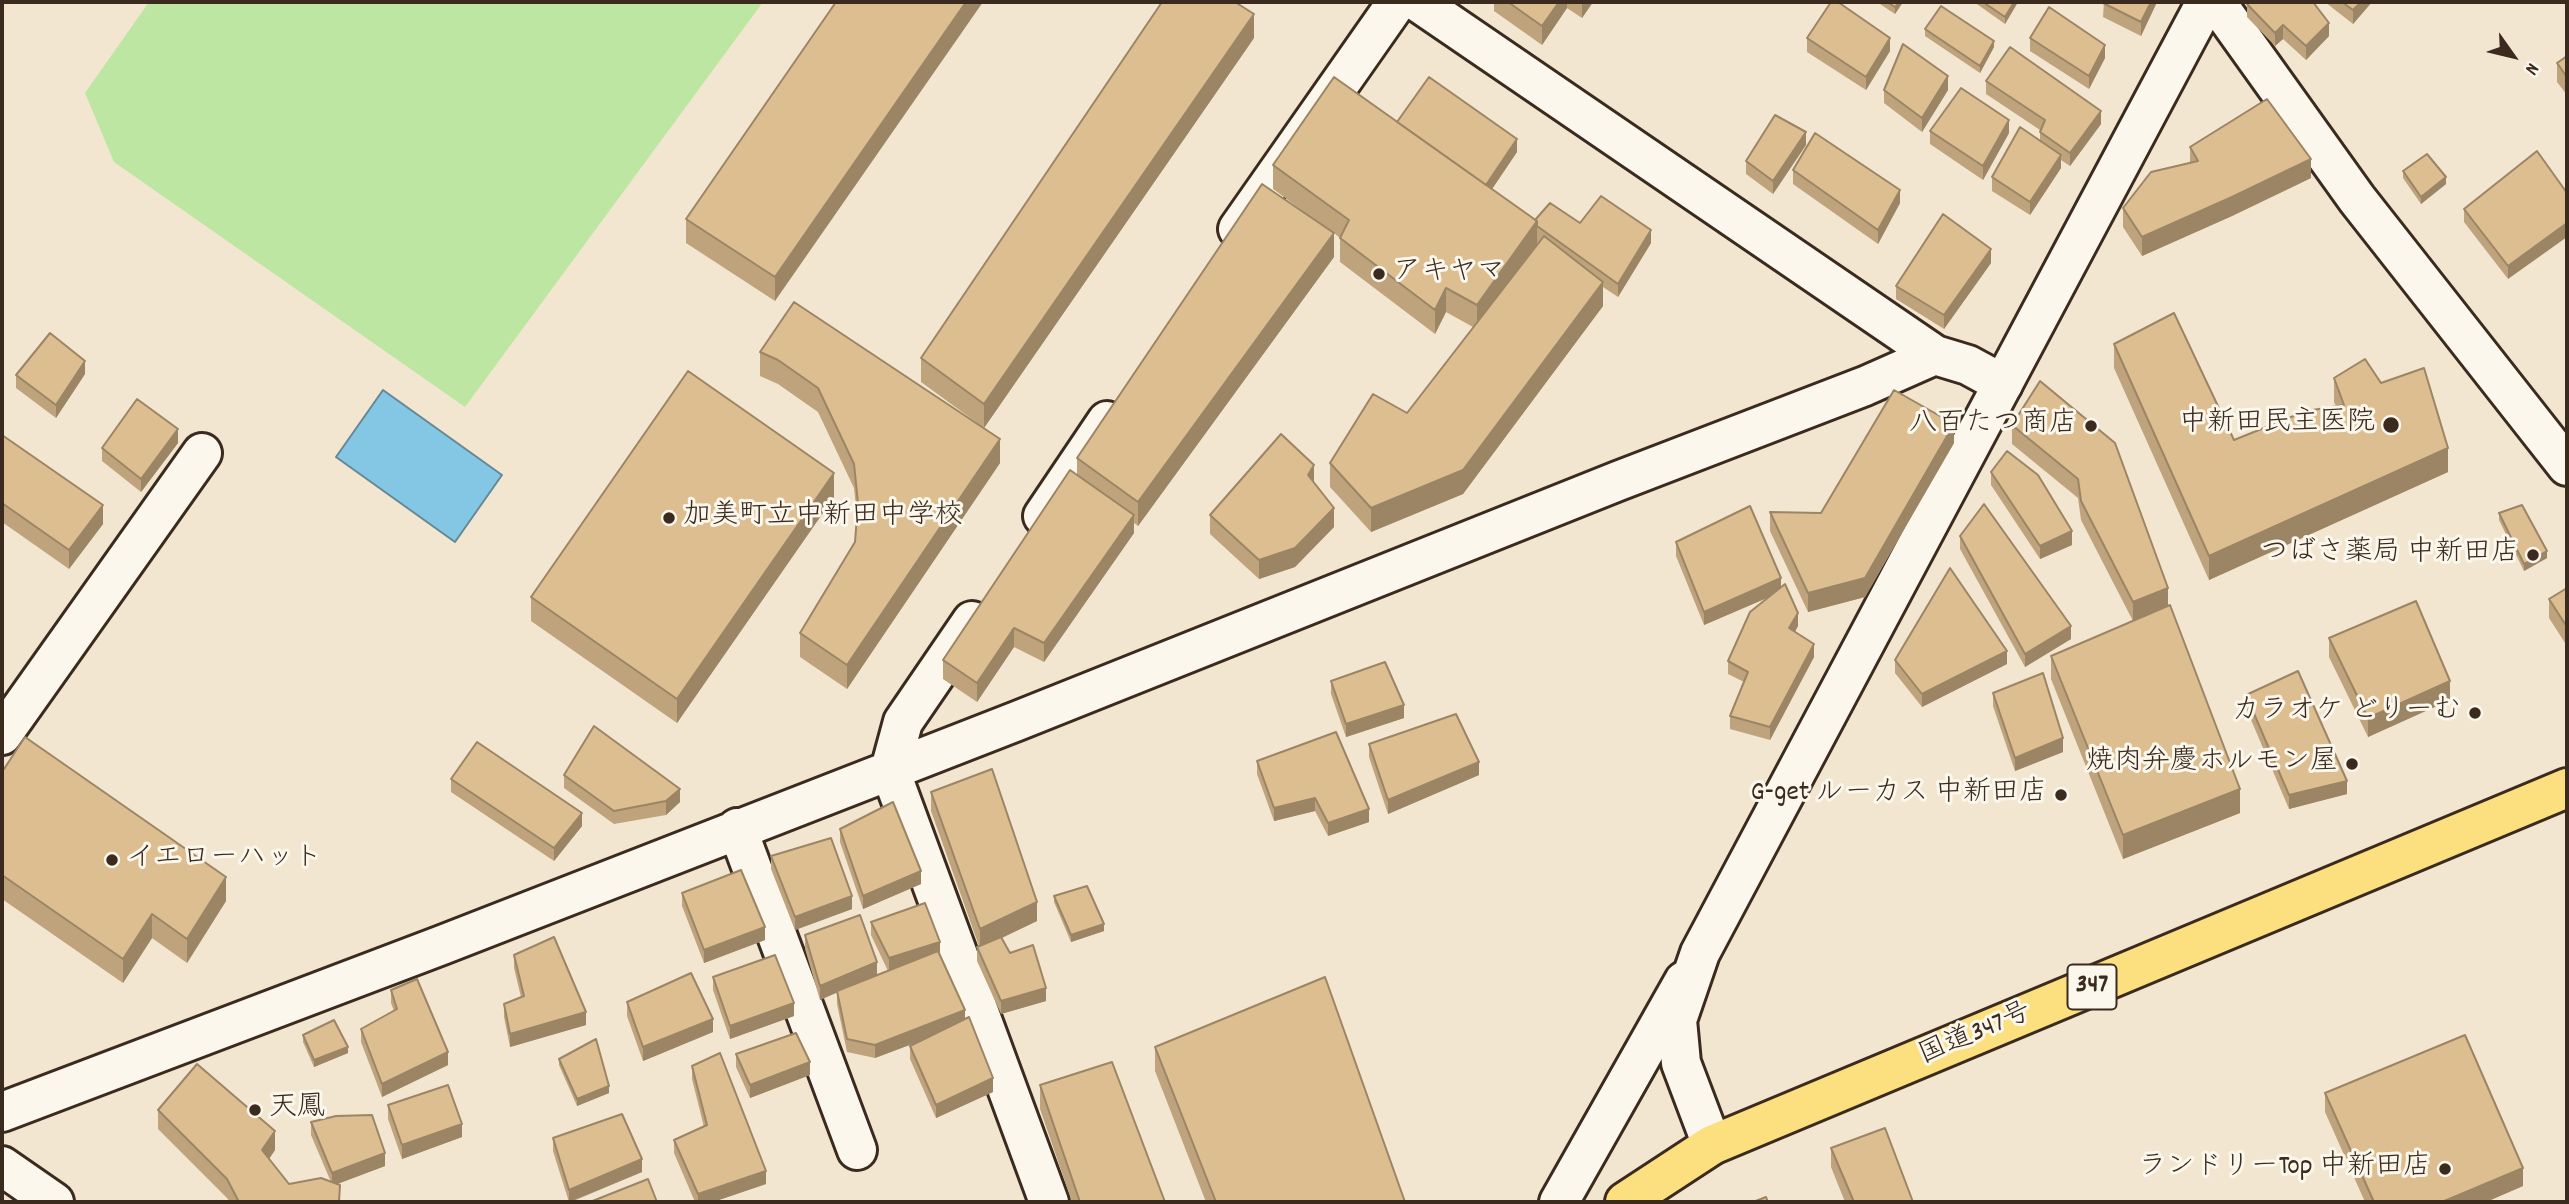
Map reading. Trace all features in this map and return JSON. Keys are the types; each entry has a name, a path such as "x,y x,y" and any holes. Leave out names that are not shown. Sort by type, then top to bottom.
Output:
{"highway":[{"name":"国道347号","path":"1625,1202 1712,1145 2567,788"}],"street":[{"path":"1222,252 1398,2"},
{"path":"1418,2 1935,355 1968,365 2003,384"},
{"path":"1559,1202 1700,953 2206,2"},
{"path":"2216,2 2348,187 2567,467"},
{"path":"2,1112 442,945 890,770 1618,481 1865,386 1935,355"},
{"path":"1027,539 1129,390"},
{"path":"2,735 202,453"},
{"path":"989,596 903,722 890,770 1049,1202"},
{"path":"737,828 857,1150"},
{"path":"1700,953 1677,1020 1681,1063 1712,1145"},
{"path":"2,1166 54,1202"}],"green space":[{"path":"149,2 763,2 465,407 114,162 85,93"}],"water":[{"path":"383,390 502,475 455,542 336,457"}],"building":[{"path":"836,2 966,2 775,277 686,219"},
{"path":"1162,2 1235,2 1254,14 984,404 921,358"},
{"path":"1508,2 1559,2 1542,26"},
{"path":"1831,2 1838,2 1890,38 1866,77 1807,38"},
{"path":"1983,2 2014,2 2005,17"},
{"path":"2104,2 2151,2 2141,22"},
{"path":"2248,2 2313,2 2329,23 2306,46 2283,25 2275,33"},
{"path":"2342,2 2361,2 2353,10"},
{"path":"1941,6 1994,41 1980,66 1925,29"},
{"path":"2049,7 2105,45 2089,76 2030,38"},
{"path":"1903,44 1948,76 1922,118 1884,90"},
{"path":"2010,47 2101,111 2070,153 2040,132 2045,120 1986,81"},
{"path":"2567,56 2567,77 2557,63"},
{"path":"1334,77 1537,221 1477,305 1446,288 1435,310 1340,238 1349,220 1273,165"},
{"path":"1429,77 1517,139 1486,185 1397,122"},
{"path":"1961,88 2009,120 1983,166 1930,131"},
{"path":"2267,99 2311,159 2142,237 2123,208 2151,172 2198,161 2190,147"},
{"path":"1775,115 1806,132 1773,181 1746,161"},
{"path":"2020,127 2061,155 2030,202 1992,177"},
{"path":"1815,133 1900,190 1878,230 1793,170"},
{"path":"2537,151 2567,193 2567,223 2508,266 2464,209"},
{"path":"2427,154 2446,177 2421,197 2403,171"},
{"path":"1262,184 1334,233 1138,502 1077,458"},
{"path":"1601,196 1651,230 1618,284 1537,226 1535,220 1550,203 1580,223"},
{"path":"1943,214 1991,249 1944,315 1896,286"},
{"path":"1544,236 1603,282 1463,470 1371,508 1330,463 1373,394 1407,413"},
{"path":"794,302 1000,439 847,665 800,633 855,542 858,503 854,464 818,388 778,360 760,352"},
{"path":"2174,313 2234,440 2306,411 2344,405 2334,378 2365,359 2381,383 2424,368 2448,448 2209,556 2114,344"},
{"path":"50,333 85,361 56,405 16,375"},
{"path":"688,371 834,473 677,699 531,597"},
{"path":"2040,381 2115,443 2168,588 2133,602 2081,501 2078,479 2012,425"},
{"path":"1894,390 1954,424 1865,578 1808,593 1770,512 1821,513"},
{"path":"137,399 178,429 141,479 102,448"},
{"path":"1281,434 1314,465 1308,475 1334,508 1295,548 1259,560 1210,515"},
{"path":"2,435 103,505 69,550 2,503"},
{"path":"2007,451 2038,475 2072,531 2040,546 1991,472"},
{"path":"1070,470 1134,515 1044,643 1014,628 977,683 943,660"},
{"path":"1984,504 2071,626 2025,654 1960,536"},
{"path":"2522,505 2547,551 2524,564 2499,513"},
{"path":"1750,506 1781,578 1704,612 1676,542"},
{"path":"1950,568 2007,651 1922,694 1895,660"},
{"path":"1785,584 1798,613 1789,628 1814,644 1770,727 1730,716 1748,672 1728,661 1750,612"},
{"path":"2567,588 2567,627 2549,599"},
{"path":"2416,601 2450,681 2368,718 2329,638"},
{"path":"2170,605 2240,789 2123,835 2051,656"},
{"path":"1385,662 1404,705 1346,724 1331,681"},
{"path":"2298,671 2347,781 2289,795 2246,695"},
{"path":"2043,673 2063,738 2015,758 1993,693"},
{"path":"1456,714 1479,762 1388,800 1369,744"},
{"path":"594,726 680,789 666,801 614,811 564,775"},
{"path":"1336,732 1369,809 1328,823 1315,798 1274,808 1257,761"},
{"path":"25,737 226,877 187,939 152,914 123,959 2,875 2,772"},
{"path":"477,742 582,813 554,848 451,779"},
{"path":"992,769 1037,902 980,929 931,792"},
{"path":"893,802 921,871 863,896 840,829"},
{"path":"831,838 852,896 795,917 771,856"},
{"path":"741,870 765,927 704,950 682,893"},
{"path":"1087,886 1104,924 1071,935 1054,896"},
{"path":"925,903 940,942 889,958 871,922"},
{"path":"860,915 877,962 820,986 805,935"},
{"path":"554,937 586,1012 510,1034 504,1004 524,996 514,955"},
{"path":"1001,937 1010,953 1033,945 1046,988 1001,1001 977,947"},
{"path":"938,951 965,1010 875,1045 847,1039 837,991"},
{"path":"775,955 794,1003 730,1026 713,977"},
{"path":"691,973 713,1019 643,1047 627,1002"},
{"path":"1325,977 1405,1202 1216,1202 1155,1047"},
{"path":"417,979 448,1052 382,1084 361,1029 397,1009 391,990"},
{"path":"969,1017 993,1078 936,1105 910,1046"},
{"path":"334,1020 348,1047 314,1060 303,1035"},
{"path":"796,1033 810,1062 750,1085 736,1054"},
{"path":"2465,1035 2523,1168 2442,1202 2374,1202 2325,1093"},
{"path":"596,1039 609,1086 577,1099 559,1059"},
{"path":"720,1053 766,1171 698,1194 674,1140 707,1125 692,1066"},
{"path":"1112,1062 1165,1202 1080,1202 1040,1085"},
{"path":"197,1064 275,1131 262,1150 289,1184 321,1178 340,1185 339,1202 239,1202 227,1179 158,1110"},
{"path":"448,1085 462,1124 402,1145 388,1105"},
{"path":"622,1114 642,1159 569,1190 553,1138"},
{"path":"372,1115 385,1153 332,1173 311,1122 336,1116"},
{"path":"1885,1128 1913,1202 1854,1202 1831,1148"},
{"path":"648,1179 657,1202 590,1202"},
{"path":"1766,1197 1768,1202 1753,1202"}],"place":[{"name":"アキヤマ","path":"1379,274"},
{"name":"中新田民主医院","path":"2391,425"},
{"name":"八百たつ商店","path":"2091,426"},
{"name":"加美町立中新田中学校","path":"669,518"},
{"name":"つばさ薬局 中新田店","path":"2533,555"},
{"name":"カラオケ どりーむ","path":"2475,713"},
{"name":"焼肉弁慶ホルモン屋","path":"2352,764"},
{"name":"G-get ルーカス 中新田店","path":"2061,795"},
{"name":"イエローハット","path":"112,860"},
{"name":"天鳳","path":"255,1110"},
{"name":"ランドリーTop 中新田店","path":"2445,1169"}]}
